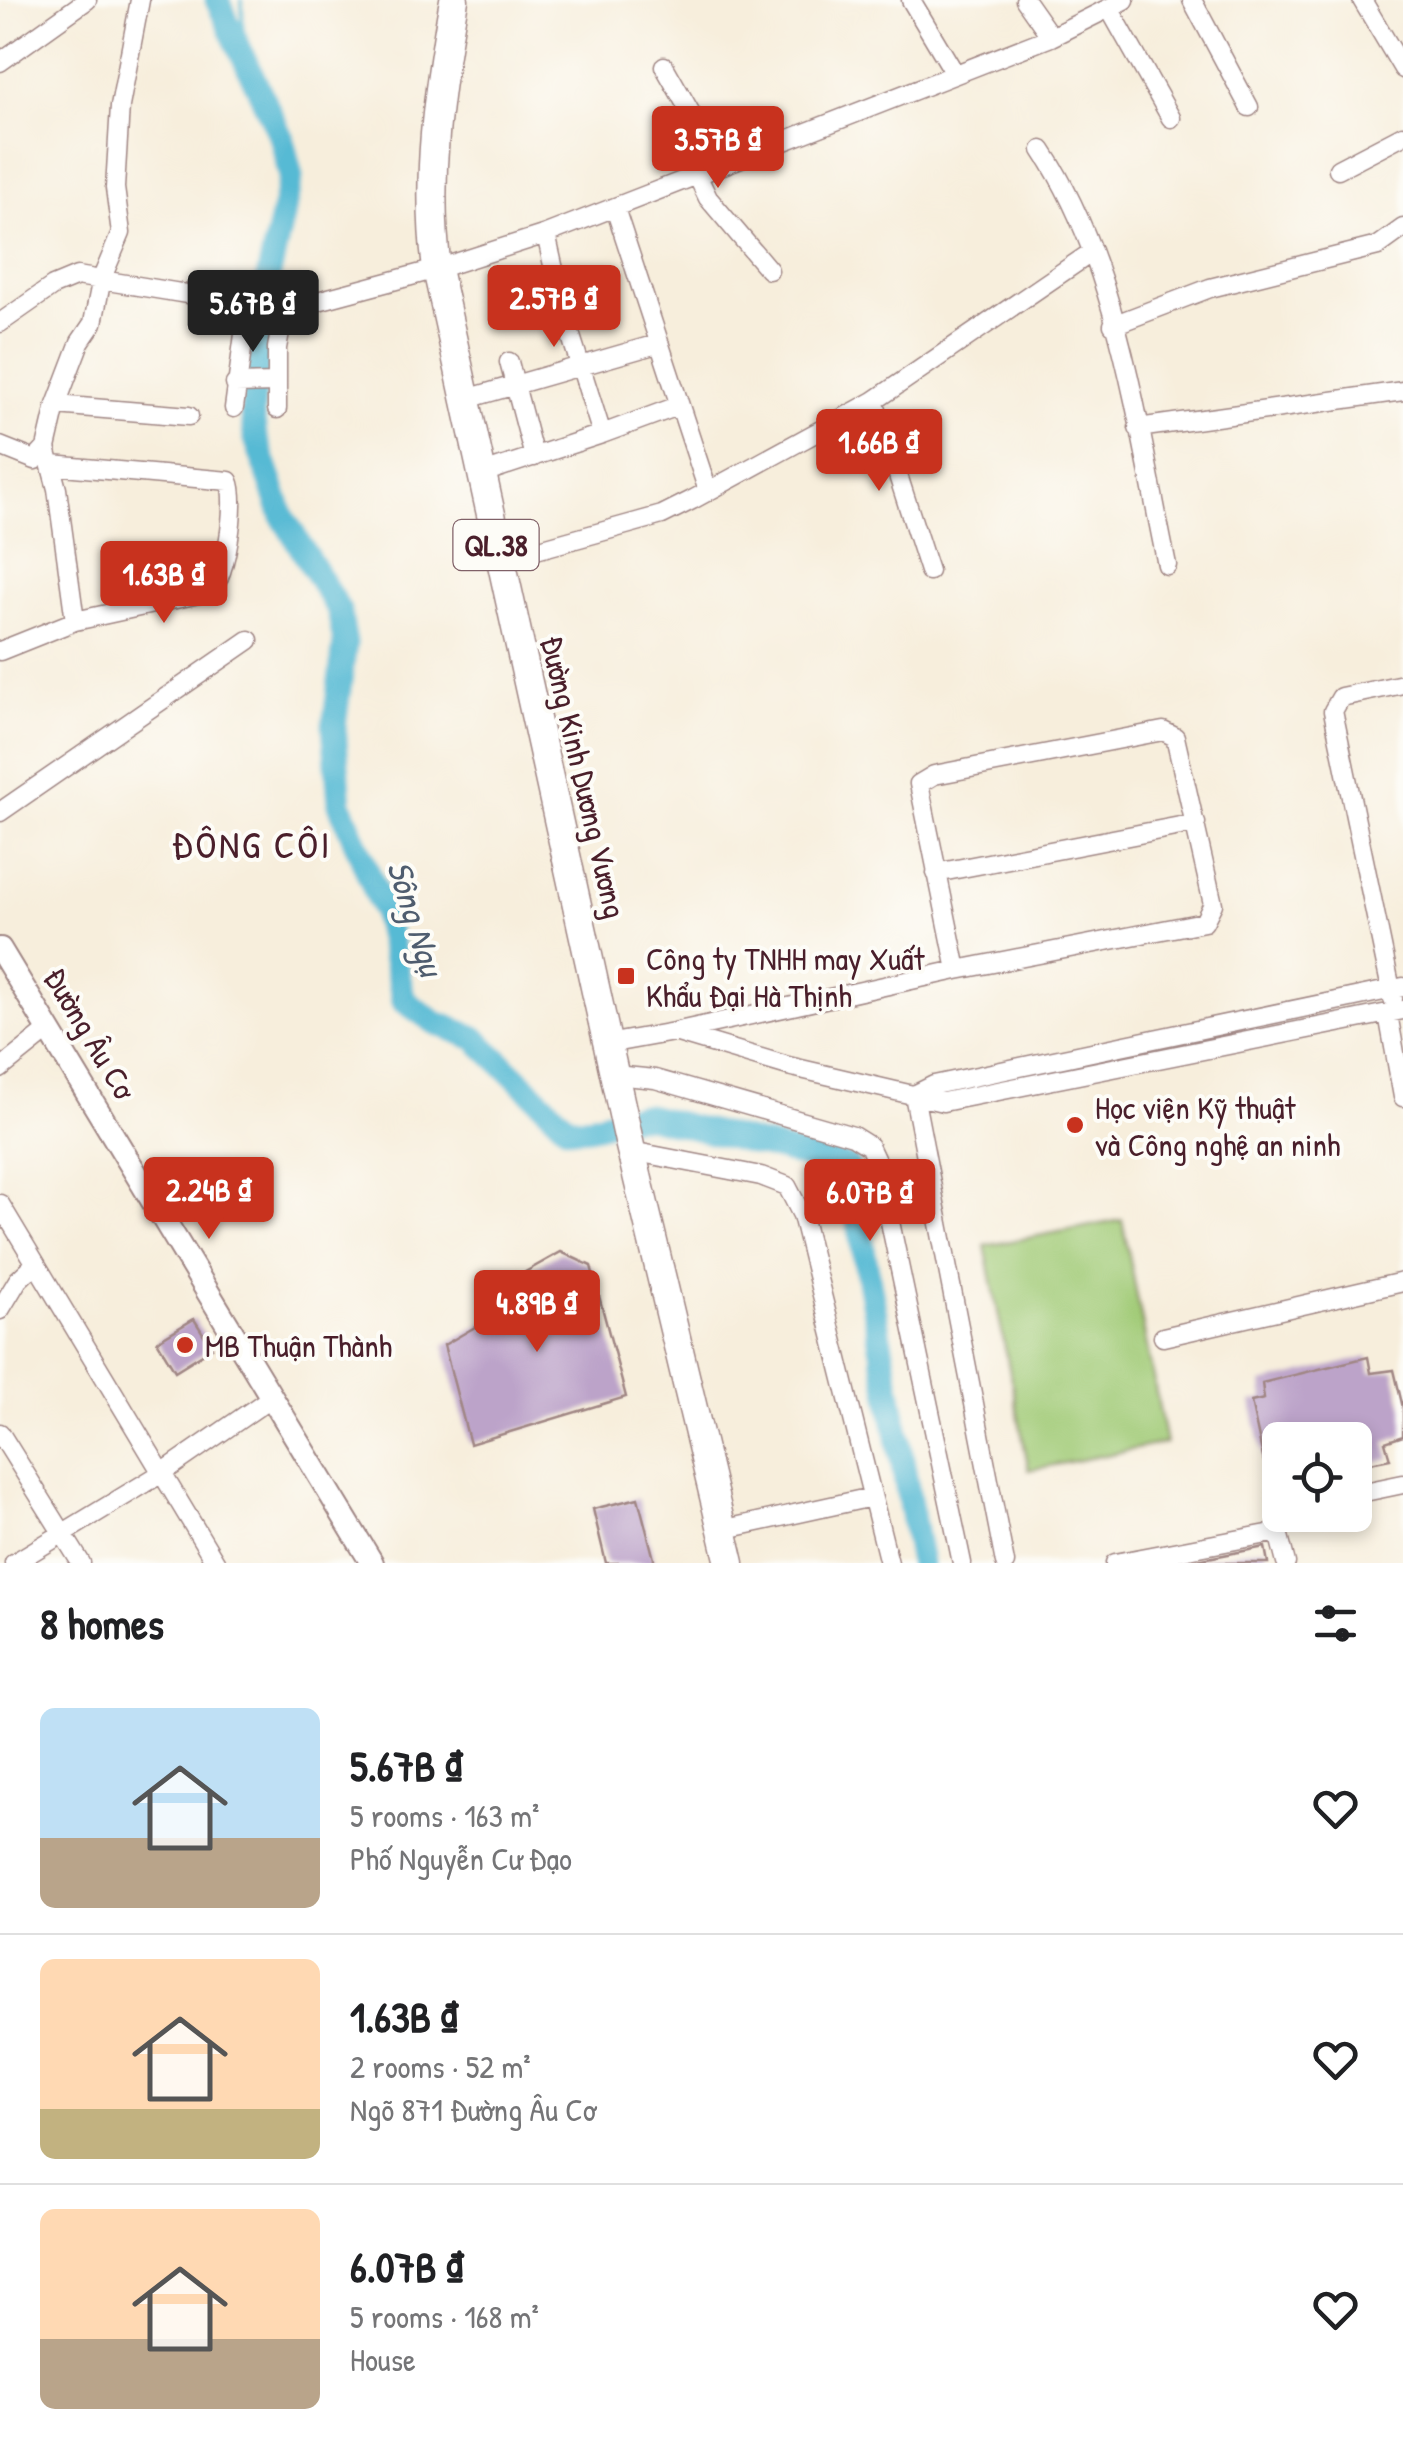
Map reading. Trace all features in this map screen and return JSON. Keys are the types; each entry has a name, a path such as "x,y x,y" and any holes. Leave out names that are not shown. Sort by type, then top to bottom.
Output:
{"highway":[{"name":"Đường Kinh Dương Vương","path":"454,0 439,85 433,159 431,216 437,269 607,1044 730,1563"}],"main road":[{"name":"Đường Âu Cơ","path":"0,949 372,1563"}],"street":[{"path":"0,62 87,0"},
{"path":"75,621 49,456 56,405 80,342 93,323 102,278 121,233 116,188 120,106 140,0"},
{"path":"911,0 954,72"},
{"path":"1025,0 1051,37"},
{"path":"1192,0 1248,107"},
{"path":"1362,0 1403,69"},
{"path":"0,324 53,286 77,276 284,310 437,269 615,208 1051,37 1117,4 1171,118"},
{"path":"664,66 720,164"},
{"path":"1338,170 1403,136"},
{"path":"1042,150 1061,178 1092,252 1138,428 1167,566"},
{"path":"697,175 720,214 769,270"},
{"path":"615,208 708,491"},
{"path":"1113,325 1210,288 1378,246 1403,228"},
{"path":"546,234 602,434"},
{"path":"500,560 662,515 874,401 1092,252"},
{"path":"234,408 248,305"},
{"path":"278,409 278,326 284,310"},
{"path":"463,400 657,344"},
{"path":"509,362 534,456"},
{"path":"235,384 276,384"},
{"path":"1138,428 1403,391"},
{"path":"874,401 929,572"},
{"path":"56,405 189,416"},
{"path":"480,474 678,406"},
{"path":"0,446 35,460 49,456 229,481 233,489 232,515 216,588 75,621 0,651"},
{"path":"0,812 249,640"},
{"path":"1403,684 1342,697 1333,705 1397,988 1395,1012 1403,1097"},
{"path":"607,1044 1204,922 1214,904 1179,744 1170,732 926,778 918,794 957,970"},
{"path":"936,872 1196,823"},
{"path":"914,1095 934,1084 1397,988"},
{"path":"674,1032 788,1066 943,1102 1395,1012"},
{"path":"0,1069 50,1029"},
{"path":"616,1080 655,1079 853,1136 869,1146 878,1165 962,1563"},
{"path":"914,1095 1005,1563"},
{"path":"631,1148 778,1181 792,1195 811,1247 889,1563"},
{"path":"0,1204 216,1563"},
{"path":"0,1310 18,1280 35,1264"},
{"path":"1163,1336 1403,1282"},
{"path":"14,1563 162,1474 272,1397"},
{"path":"0,1433 80,1563"},
{"path":"1372,1490 1403,1484"},
{"path":"721,1530 872,1496"},
{"path":"1115,1563 1278,1532 1286,1563"}],"green space":[{"path":"1122,1220 1166,1443 1029,1470 985,1246"}],"building":[{"path":"561,1252 591,1266 626,1397 470,1444 444,1345 525,1298 518,1276"},
{"name":"MB Thuận Thành","path":"194,1319 212,1348 175,1371 157,1341"},
{"path":"1368,1357 1371,1373 1394,1370 1403,1408 1403,1436 1385,1442 1390,1459 1372,1463 1372,1422 1262,1422 1262,1453 1251,1402 1264,1399 1262,1383"},
{"path":"638,1498 655,1563 606,1563 593,1509"},
{"path":"1265,1547 1268,1563 1182,1563"}],"waterway":[{"name":"Sông Ngụ","path":"217,0 282,139 291,177 266,287 252,413 255,436 283,517 339,611 345,643 334,726 340,804 384,912 404,1001 436,1023 475,1038 568,1127 648,1116 848,1167 921,1563"},
{"path":"242,0 243,53"}],"place":[{"name":"Công ty TNHH may Xuất Khẩu Đại Hà Thịnh","path":"626,976"},
{"name":"Học viện Kỹ thuật và Công nghệ an ninh","path":"1075,1125"},
{"name":"MB Thuận Thành","path":"185,1345"}],"district":[{"name":"ĐÔNG CÔI","path":"252,844"}]}
